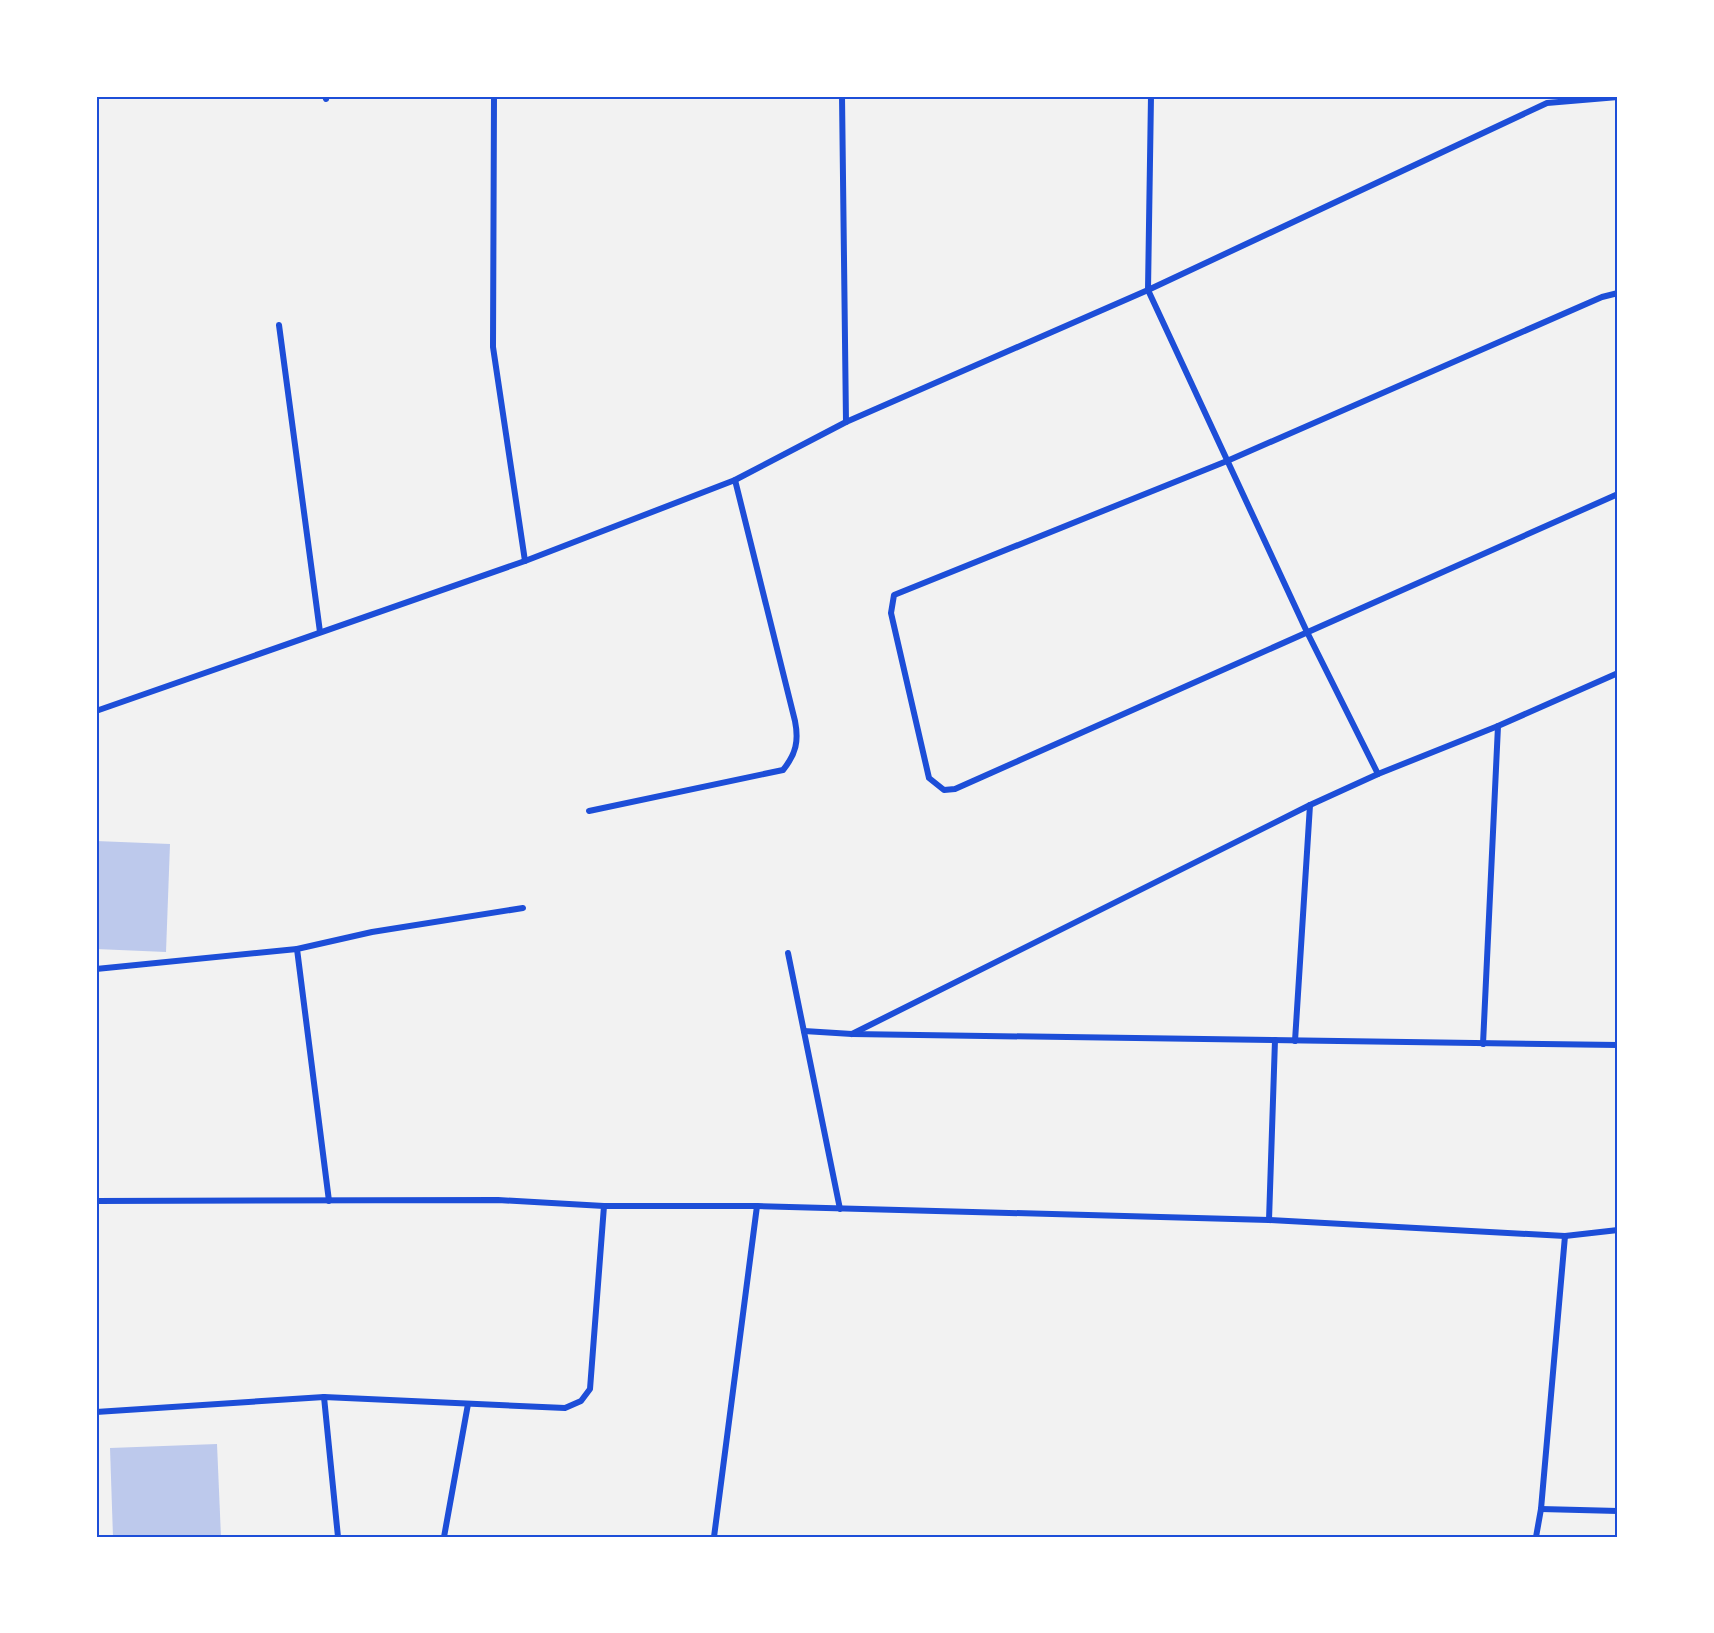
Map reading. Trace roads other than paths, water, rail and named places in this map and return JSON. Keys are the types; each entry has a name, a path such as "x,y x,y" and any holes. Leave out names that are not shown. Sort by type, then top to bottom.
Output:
{"street":[{"path":"494,96 493,347 525,561"},
{"path":"842,96 846,422"},
{"path":"1151,96 1149,290 1307,632 1378,774"},
{"path":"96,711 525,561 735,480 846,422 1149,290 1547,100 1618,97"},
{"path":"1618,292 1227,461 894,595 891,613 929,778 944,790 955,789 1618,494"},
{"path":"279,325 320,632"},
{"path":"589,811 783,770 793,757 797,732 795,721 735,480"},
{"path":"852,1034 1310,806 1378,774 1498,726 1618,673"},
{"path":"1483,1044 1498,726"},
{"path":"1295,1041 1310,806"},
{"path":"96,969 297,949 372,932 523,908"},
{"path":"297,949 329,1201"},
{"path":"788,953 840,1209"},
{"path":"804,1031 852,1034 1618,1045"},
{"path":"1269,1220 1275,1040"},
{"path":"96,1201 498,1200 604,1206 757,1206 1269,1220 1565,1236 1618,1230"},
{"path":"96,1412 324,1397 565,1408 581,1401 590,1389 604,1206"},
{"path":"714,1537 757,1206"},
{"path":"1536,1537 1541,1509 1565,1236"},
{"path":"324,1397 338,1537"},
{"path":"444,1537 468,1404"},
{"path":"1541,1509 1618,1511"}]}
